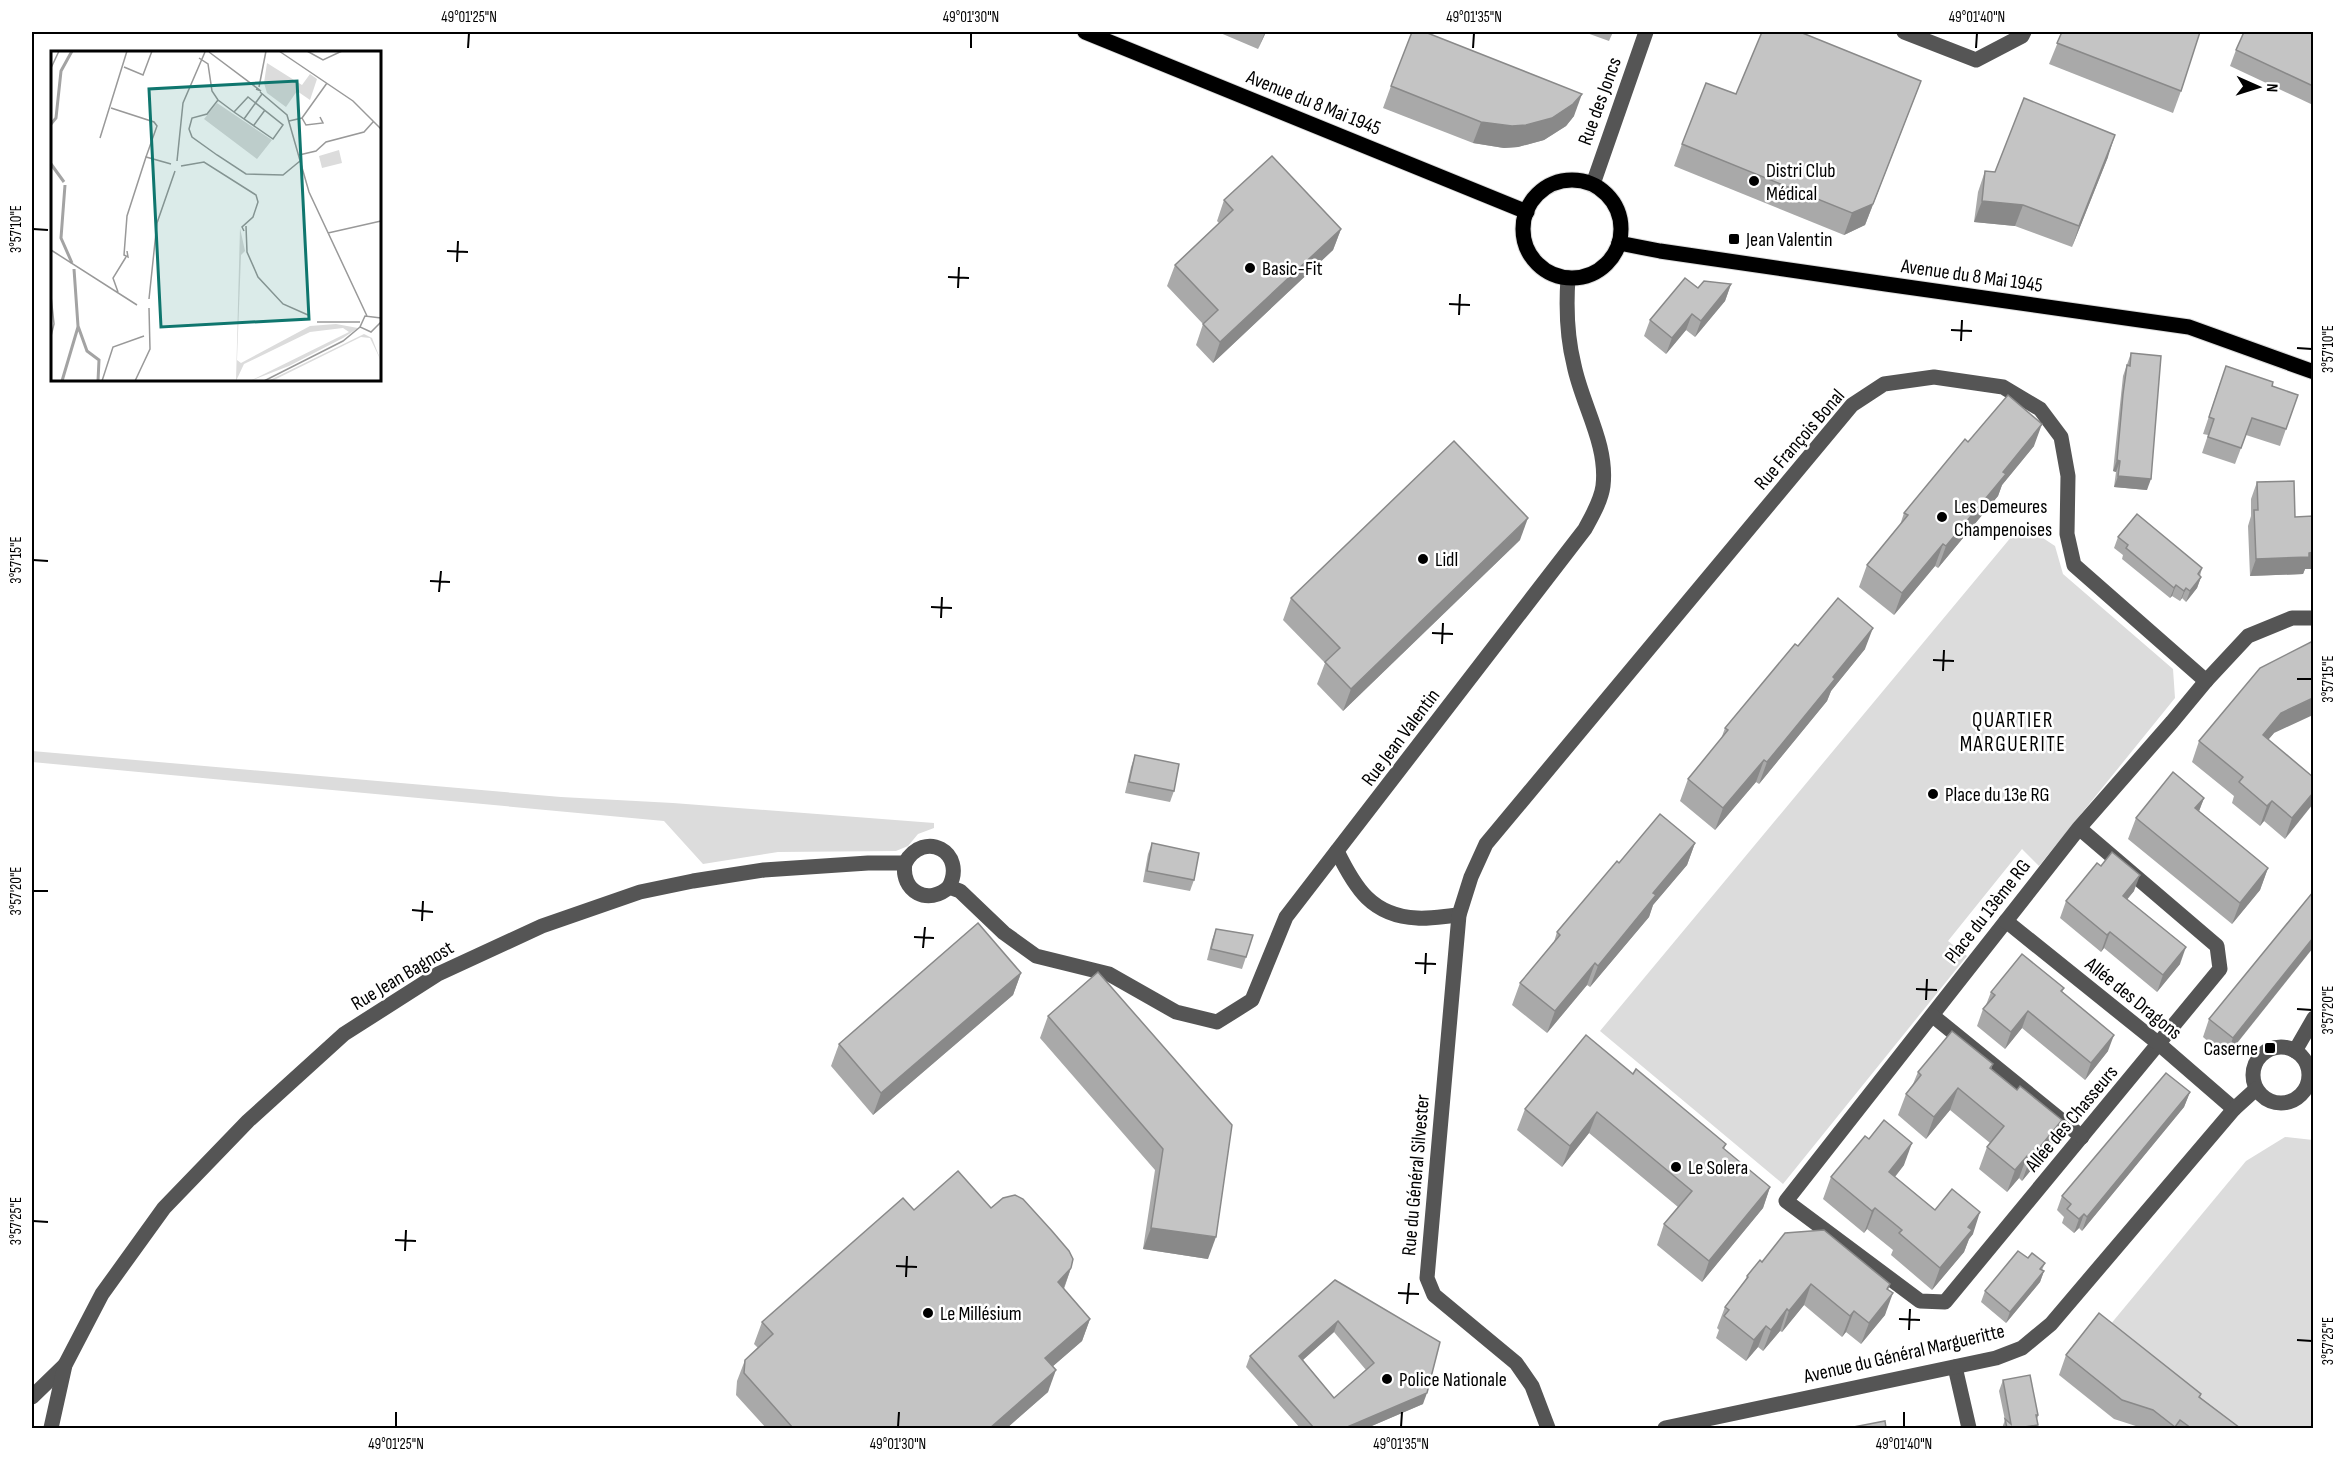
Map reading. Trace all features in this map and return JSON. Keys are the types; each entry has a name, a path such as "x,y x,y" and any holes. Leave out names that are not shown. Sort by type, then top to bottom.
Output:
{"main road":[{"name":"Avenue du 8 Mai 1945","path":"1085,32 1527,212"},
{"path":"1570,180 1593,184 1607,194 1620,217 1620,243 1615,254 1606,265 1584,277 1568,278 1548,272 1531,256 1523,233 1527,212 1535,197 1545,188 1557,182 1570,180"},
{"name":"Avenue du 8 Mai 1945","path":"1620,243 1886,285 2189,327 2313,372"}],"street":[{"name":"Rue des Joncs","path":"1593,184 1646,32"},
{"path":"1904,32 1976,60 2022,36 2024,32"},
{"name":"Rue Jean Valentin","path":"950,887 960,891 1004,933 1036,956 1109,974 1176,1012 1217,1022 1252,1000 1286,917 1585,529 1596,510 1603,487 1602,456 1574,366 1567,325 1568,278"},
{"name":"Rue François Bonal","path":"1459,915 1471,878 1486,844 1852,405 1884,384 1934,377 2003,387 2040,409 2061,437 2068,476 2067,534 2074,565 2206,681"},
{"path":"2206,681 2248,636 2292,618 2313,618"},
{"name":"Place du 13ème RG","path":"1786,1201 2079,828 2206,681"},
{"name":"Allée des Chasseurs","path":"1786,1201 1920,1301 1945,1302 2220,969 2217,946 2079,828"},
{"path":"925,846 942,850 949,855 954,870 954,879 950,887 934,896 917,894 906,881 904,872 909,855 925,846"},
{"path":"1337,851 1352,882 1379,909 1416,918 1459,915"},
{"name":"Rue Jean Bagnost","path":"51,1428 64,1365 102,1294 164,1208 248,1121 344,1034 438,974 542,926 640,892 764,870 868,863 905,863"},
{"name":"Rue du Général Silvester","path":"1459,915 1427,1278 1434,1295 1516,1364 1532,1386 1548,1428"},
{"name":"Allée des Dragons","path":"2006,921 2159,1044 2234,1109"},
{"path":"1933,1016 2082,1137"},
{"path":"2295,1051 2313,1018"},
{"path":"2283,1047 2295,1051 2303,1058 2308,1068 2309,1093 2280,1103 2266,1099 2256,1089 2253,1078 2254,1065 2261,1055 2271,1048 2283,1047"},
{"name":"Avenue du Général Margueritte","path":"1665,1428 1996,1358 2022,1348 2051,1324 2234,1109 2256,1089"},
{"name":"Rue Jean Bagnost","path":"32,1396 64,1365"},
{"path":"1955,1366 1969,1428"}],"shaded area":[{"path":"2022,524 2055,546 2063,574 2173,669 2175,698 2039,866 2022,849 1948,941 1967,956 1783,1184 1600,1031"},
{"path":"32,751 561,797 673,803 934,823 934,828 918,834 908,846 896,851 778,852 703,864 664,821 32,762"},
{"path":"2285,1137 2313,1140 2313,1428 2213,1428 2100,1337 2246,1161"}],"building":[{"path":"1412,32 1425,32 1582,94 1573,104 1552,118 1512,126 1481,122 1391,86"},
{"path":"1762,32 1800,32 1921,81 1873,204 1852,213 1682,144 1706,83 1736,94"},
{"path":"2062,32 2200,32 2181,91 2057,43"},
{"path":"2244,32 2313,32 2313,86 2236,50"},
{"path":"2024,98 2115,135 2079,226 2023,205 1982,201 1985,171 1995,172"},
{"name":"Basic-Fit","path":"1272,156 1341,229 1220,342 1203,324 1218,310 1175,265 1233,210 1224,200"},
{"path":"1685,278 1698,288 1704,281 1731,284 1701,321 1692,314 1672,338 1650,320"},
{"path":"2131,353 2161,356 2151,479 2118,476 2120,461 2117,460 2123,394"},
{"path":"2226,366 2273,382 2272,386 2298,395 2286,429 2252,418 2241,448 2208,437 2214,419 2209,417"},
{"path":"2008,395 2042,424 2003,472 2006,474 1946,546 1943,544 1902,593 1867,565 1908,515 1904,513 1965,439 1968,442"},
{"path":"1454,441 1528,518 1351,689 1325,662 1340,648 1291,598"},
{"path":"2294,481 2295,517 2313,516 2313,552 2309,553 2309,557 2256,559 2254,510 2258,510 2257,482"},
{"path":"2137,514 2202,568 2198,574 2201,577 2190,591 2186,588 2184,591 2176,585 2174,588 2126,548 2128,545 2118,537"},
{"path":"1838,598 1873,628 1833,677 1835,679 1767,762 1764,760 1723,808 1688,779 1728,730 1725,728 1795,644 1798,646"},
{"path":"2313,641 2313,698 2281,713 2263,735 2313,777 2313,793 2292,818 2272,801 2267,806 2239,782 2243,777 2199,741 2260,668"},
{"path":"1135,755 1179,764 1174,791 1129,782"},
{"path":"2173,772 2204,798 2195,808 2268,868 2240,903 2136,818"},
{"path":"1660,814 1695,843 1653,893 1656,895 1598,966 1595,963 1555,1011 1520,983 1560,935 1557,932"},
{"path":"1152,843 1199,853 1194,880 1147,871"},
{"path":"2112,852 2140,875 2123,896 2186,947 2163,975 2110,932 2107,935 2066,901 2097,863 2101,866"},
{"path":"2313,892 2313,938 2233,1038 2209,1019"},
{"path":"978,923 1021,973 881,1093 839,1044"},
{"path":"1216,929 1253,935 1246,957 1211,949"},
{"path":"2022,954 2064,988 2061,991 2114,1035 2091,1063 2028,1011 2011,1032 1983,1009 1995,995 1991,992"},
{"path":"1098,972 1232,1125 1216,1237 1151,1228 1163,1149 1048,1016"},
{"path":"1952,1031 1993,1064 1990,1068 2017,1090 2020,1086 2062,1120 2030,1159 2027,1156 2015,1170 1987,1147 2004,1126 1958,1088 1934,1117 1906,1094 1921,1075 1918,1072"},
{"name":"Le Solera","path":"1586,1035 1633,1074 1636,1069 1726,1144 1723,1148 1770,1187 1709,1261 1664,1224 1692,1191 1597,1112 1570,1146 1525,1109"},
{"path":"2166,1073 2190,1092 2087,1217 2084,1214 2079,1219 2067,1209 2071,1204 2062,1196"},
{"path":"1884,1120 1912,1143 1889,1172 1935,1210 1952,1189 1980,1212 1968,1227 1972,1230 1940,1268 1899,1233 1902,1230 1875,1208 1872,1211 1831,1177 1865,1136 1869,1139"},
{"name":"Le Millésium","path":"958,1171 991,1208 1003,1198 1015,1195 1023,1199 1052,1231 1073,1259 1071,1268 1058,1282 1090,1319 1045,1358 1056,1370 990,1428 793,1428 744,1373 745,1360 773,1334 762,1322 903,1198 914,1210"},
{"path":"1824,1230 1890,1284 1887,1289 1893,1293 1869,1323 1854,1311 1850,1316 1811,1284 1771,1330 1766,1326 1754,1340 1724,1316 1729,1310 1725,1307 1747,1276 1760,1260 1762,1262 1785,1233"},
{"path":"2018,1251 2028,1258 2032,1253 2045,1263 2040,1269 2044,1271 2010,1312 1985,1291"},
{"path":"1335,1280 1440,1342 1427,1393 1345,1428 1314,1428 1250,1356","holes":["1338,1321 1374,1363 1334,1398 1299,1356"]},
{"path":"2099,1313 2201,1394 2199,1397 2240,1428 2191,1428 2180,1420 2175,1427 2153,1410 2122,1400 2066,1355"},
{"path":"2030,1375 2038,1425 2007,1428 2005,1419 2011,1424 2003,1380"},
{"path":"1885,1421 1886,1428 1853,1428 1853,1427"}],"place":[{"name":"Distri Club Médical","path":"1754,181"},
{"name":"Jean Valentin","path":"1734,239"},
{"name":"Basic-Fit","path":"1250,268"},
{"name":"Les Demeures Champenoises","path":"1942,517"},
{"name":"Lidl","path":"1423,559"},
{"name":"Place du 13e RG","path":"1933,794"},
{"name":"Caserne","path":"2270,1048"},
{"name":"Le Solera","path":"1676,1167"},
{"name":"Le Millésium","path":"928,1313"},
{"name":"Police Nationale","path":"1387,1379"}],"district":[{"name":"QUARTIER MARGUERITE","path":"2013,732"}]}
